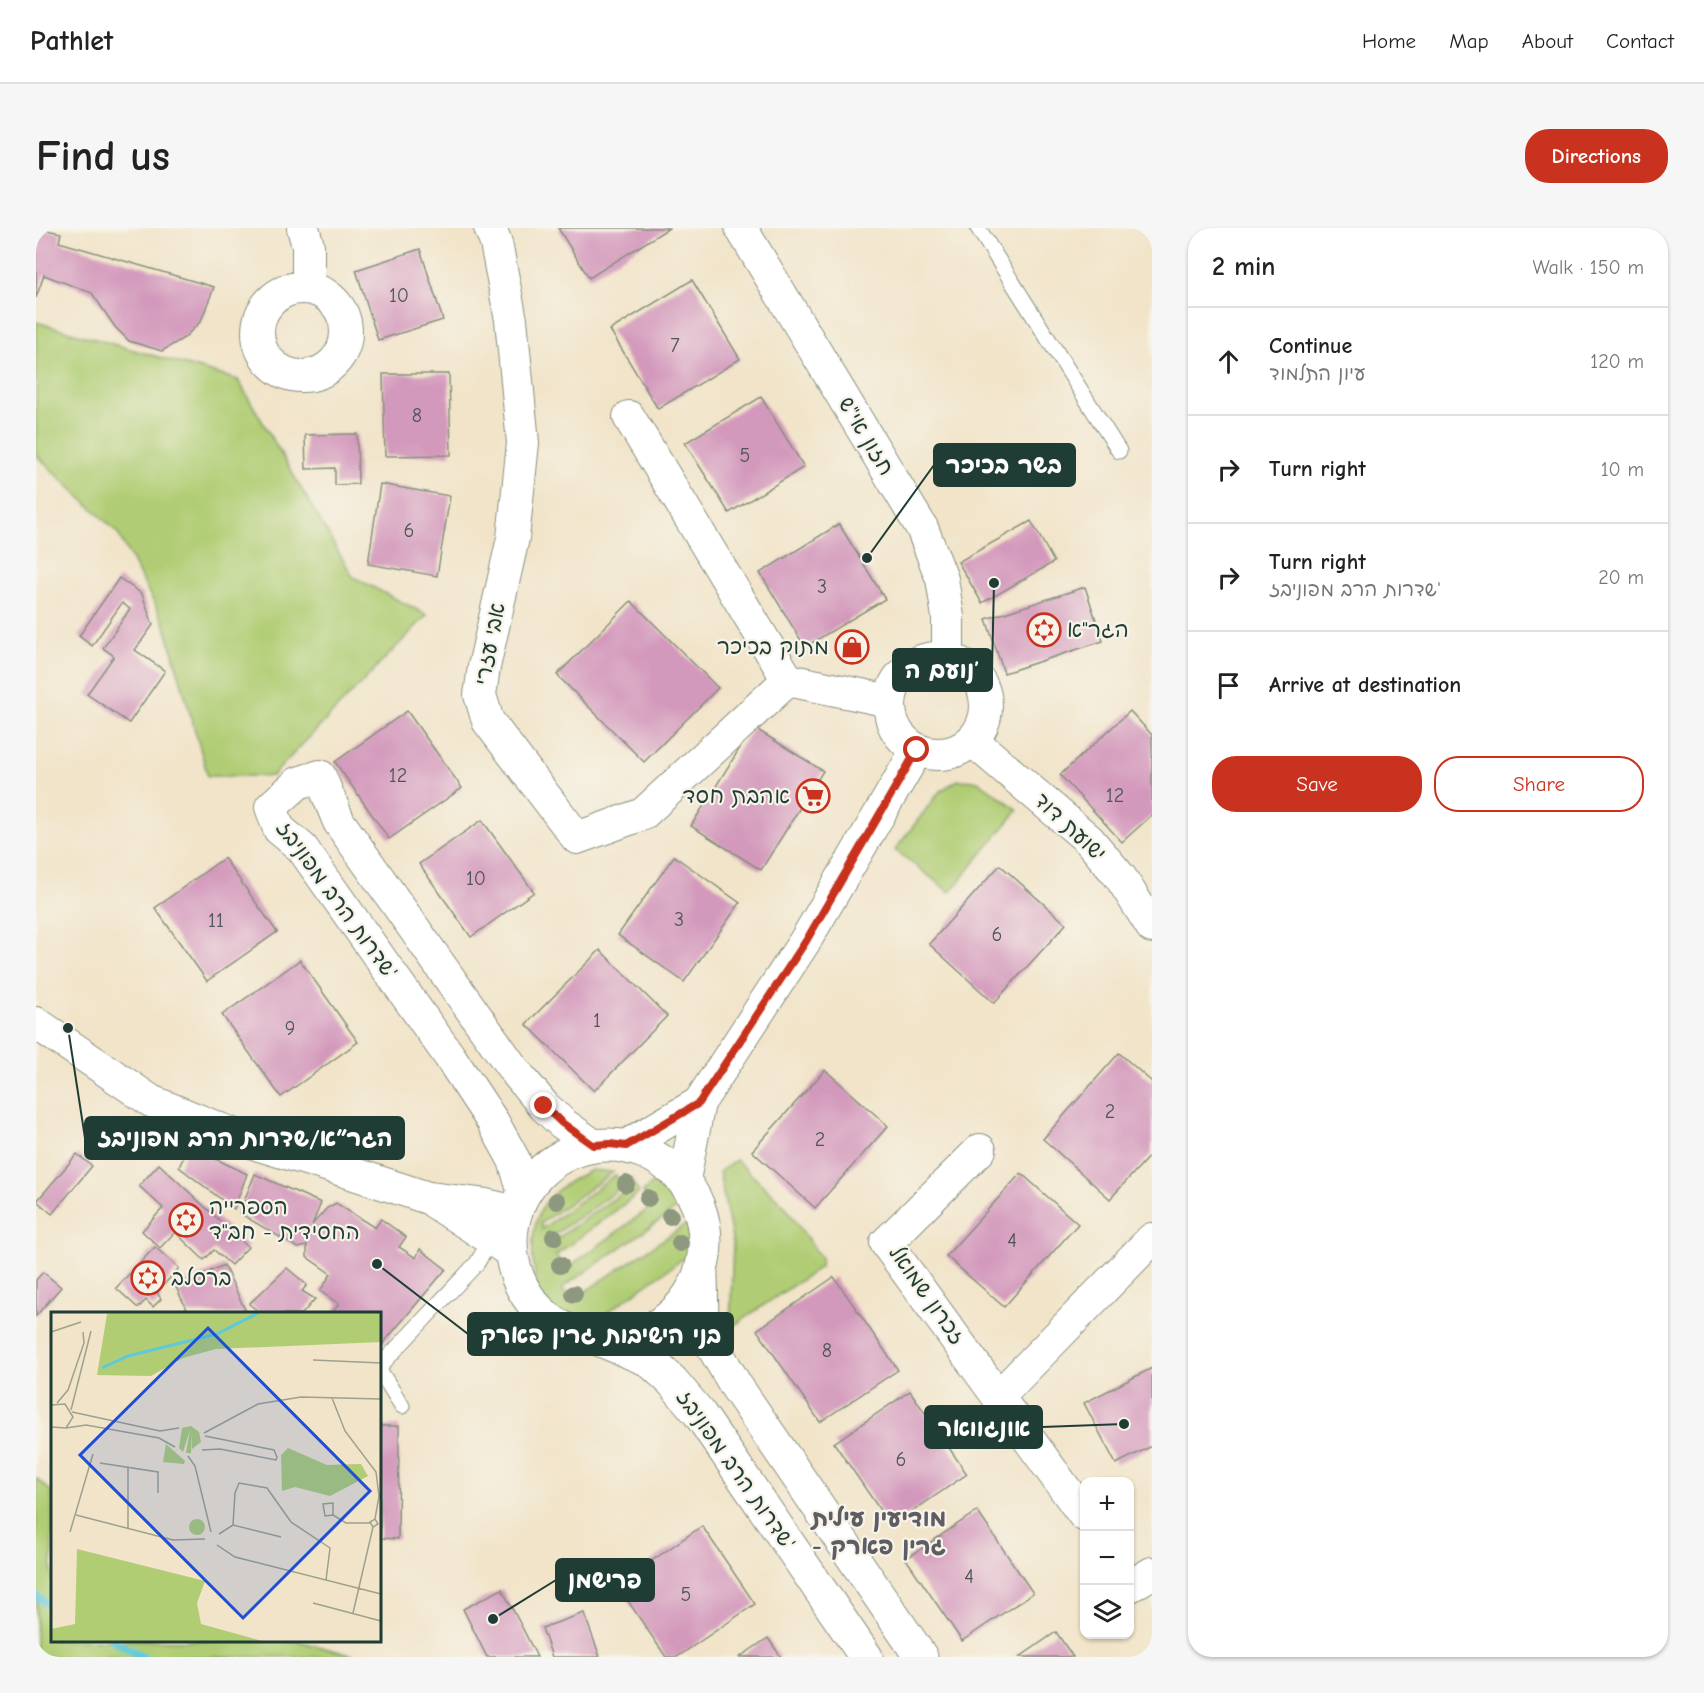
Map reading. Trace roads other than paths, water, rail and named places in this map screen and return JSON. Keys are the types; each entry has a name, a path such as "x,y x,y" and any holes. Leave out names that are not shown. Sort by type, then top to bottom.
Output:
{"street":[{"path":"303,228 308,246 308,288"},
{"name":"אבי עזרי","path":"490,228 496,243 510,320 523,443 513,538 480,694 488,721 577,838 643,814 788,680"},
{"name":"חזון אי\"ש","path":"741,228 922,528 942,579 948,617 948,659"},
{"path":"629,417 788,680 890,701"},
{"path":"935,657 948,659 967,667 979,679 987,704 982,727 973,741 949,754 933,754 917,750 902,738 893,723 890,701 895,684 906,669 935,657"},
{"name":"ישועת דוד","path":"973,741 1089,840 1121,878 1152,927"},
{"path":"684,1180 699,1103 806,941 917,750"},
{"name":"שדרות הרב מפוניבז'","path":"520,1202 510,1150 450,1058 302,848 279,829 271,807 297,783 320,776 339,822 514,1070 556,1117 593,1145"},
{"path":"36,1023 150,1101 259,1145 339,1168 428,1198 486,1205 520,1202"},
{"path":"626,1146 699,1103"},
{"path":"428,1198 501,1245 527,1297 547,1319 573,1334 602,1340 632,1338 659,1327 677,1312 691,1295 701,1274 706,1246 702,1214 695,1196 684,1180 658,1158 626,1146 610,1144 577,1149 550,1163 529,1185 501,1245"},
{"name":"זכרון שמואל","path":"980,1150 886,1243 1080,1509"},
{"path":"999,1396 1152,1239"},
{"name":"שדרות הרב מפוניבז'","path":"701,1274 702,1319 715,1350 736,1386 921,1657"},
{"name":"שדרות הרב מפוניבז'","path":"602,1340 649,1360 679,1389 699,1413 866,1657"},
{"path":"1132,1585 1152,1573"}],"lane":[{"path":"978,228 1119,451"},
{"path":"381,1365 477,1263 501,1245"},
{"path":"381,1373 402,1406"}],"waterway":[{"path":"36,1596 51,1605"},
{"path":"117,1642 144,1657"}],"place":[{"name":"בשר בכיכר","path":"867,558"},
{"name":"נועם ה’","path":"994,583"},
{"name":"הגר\"א","path":"1044,630"},
{"name":"מתוק בכיכר","path":"852,647"},
{"name":"אהבת חסד","path":"813,796"},
{"name":"הגר״א/שדרות הרב מפוניבז","path":"68,1028"},
{"name":"הספרייה החסידית - חב\"ד","path":"186,1220"},
{"name":"בני הישיבות גרין פארק","path":"377,1264"},
{"name":"ברסלב","path":"148,1278"},
{"name":"אונגוואר","path":"1124,1424"},
{"name":"פרישמן","path":"493,1619"}],"district":[{"name":"מודיעין עילית - גרין פארק","path":"879,1532"}]}
